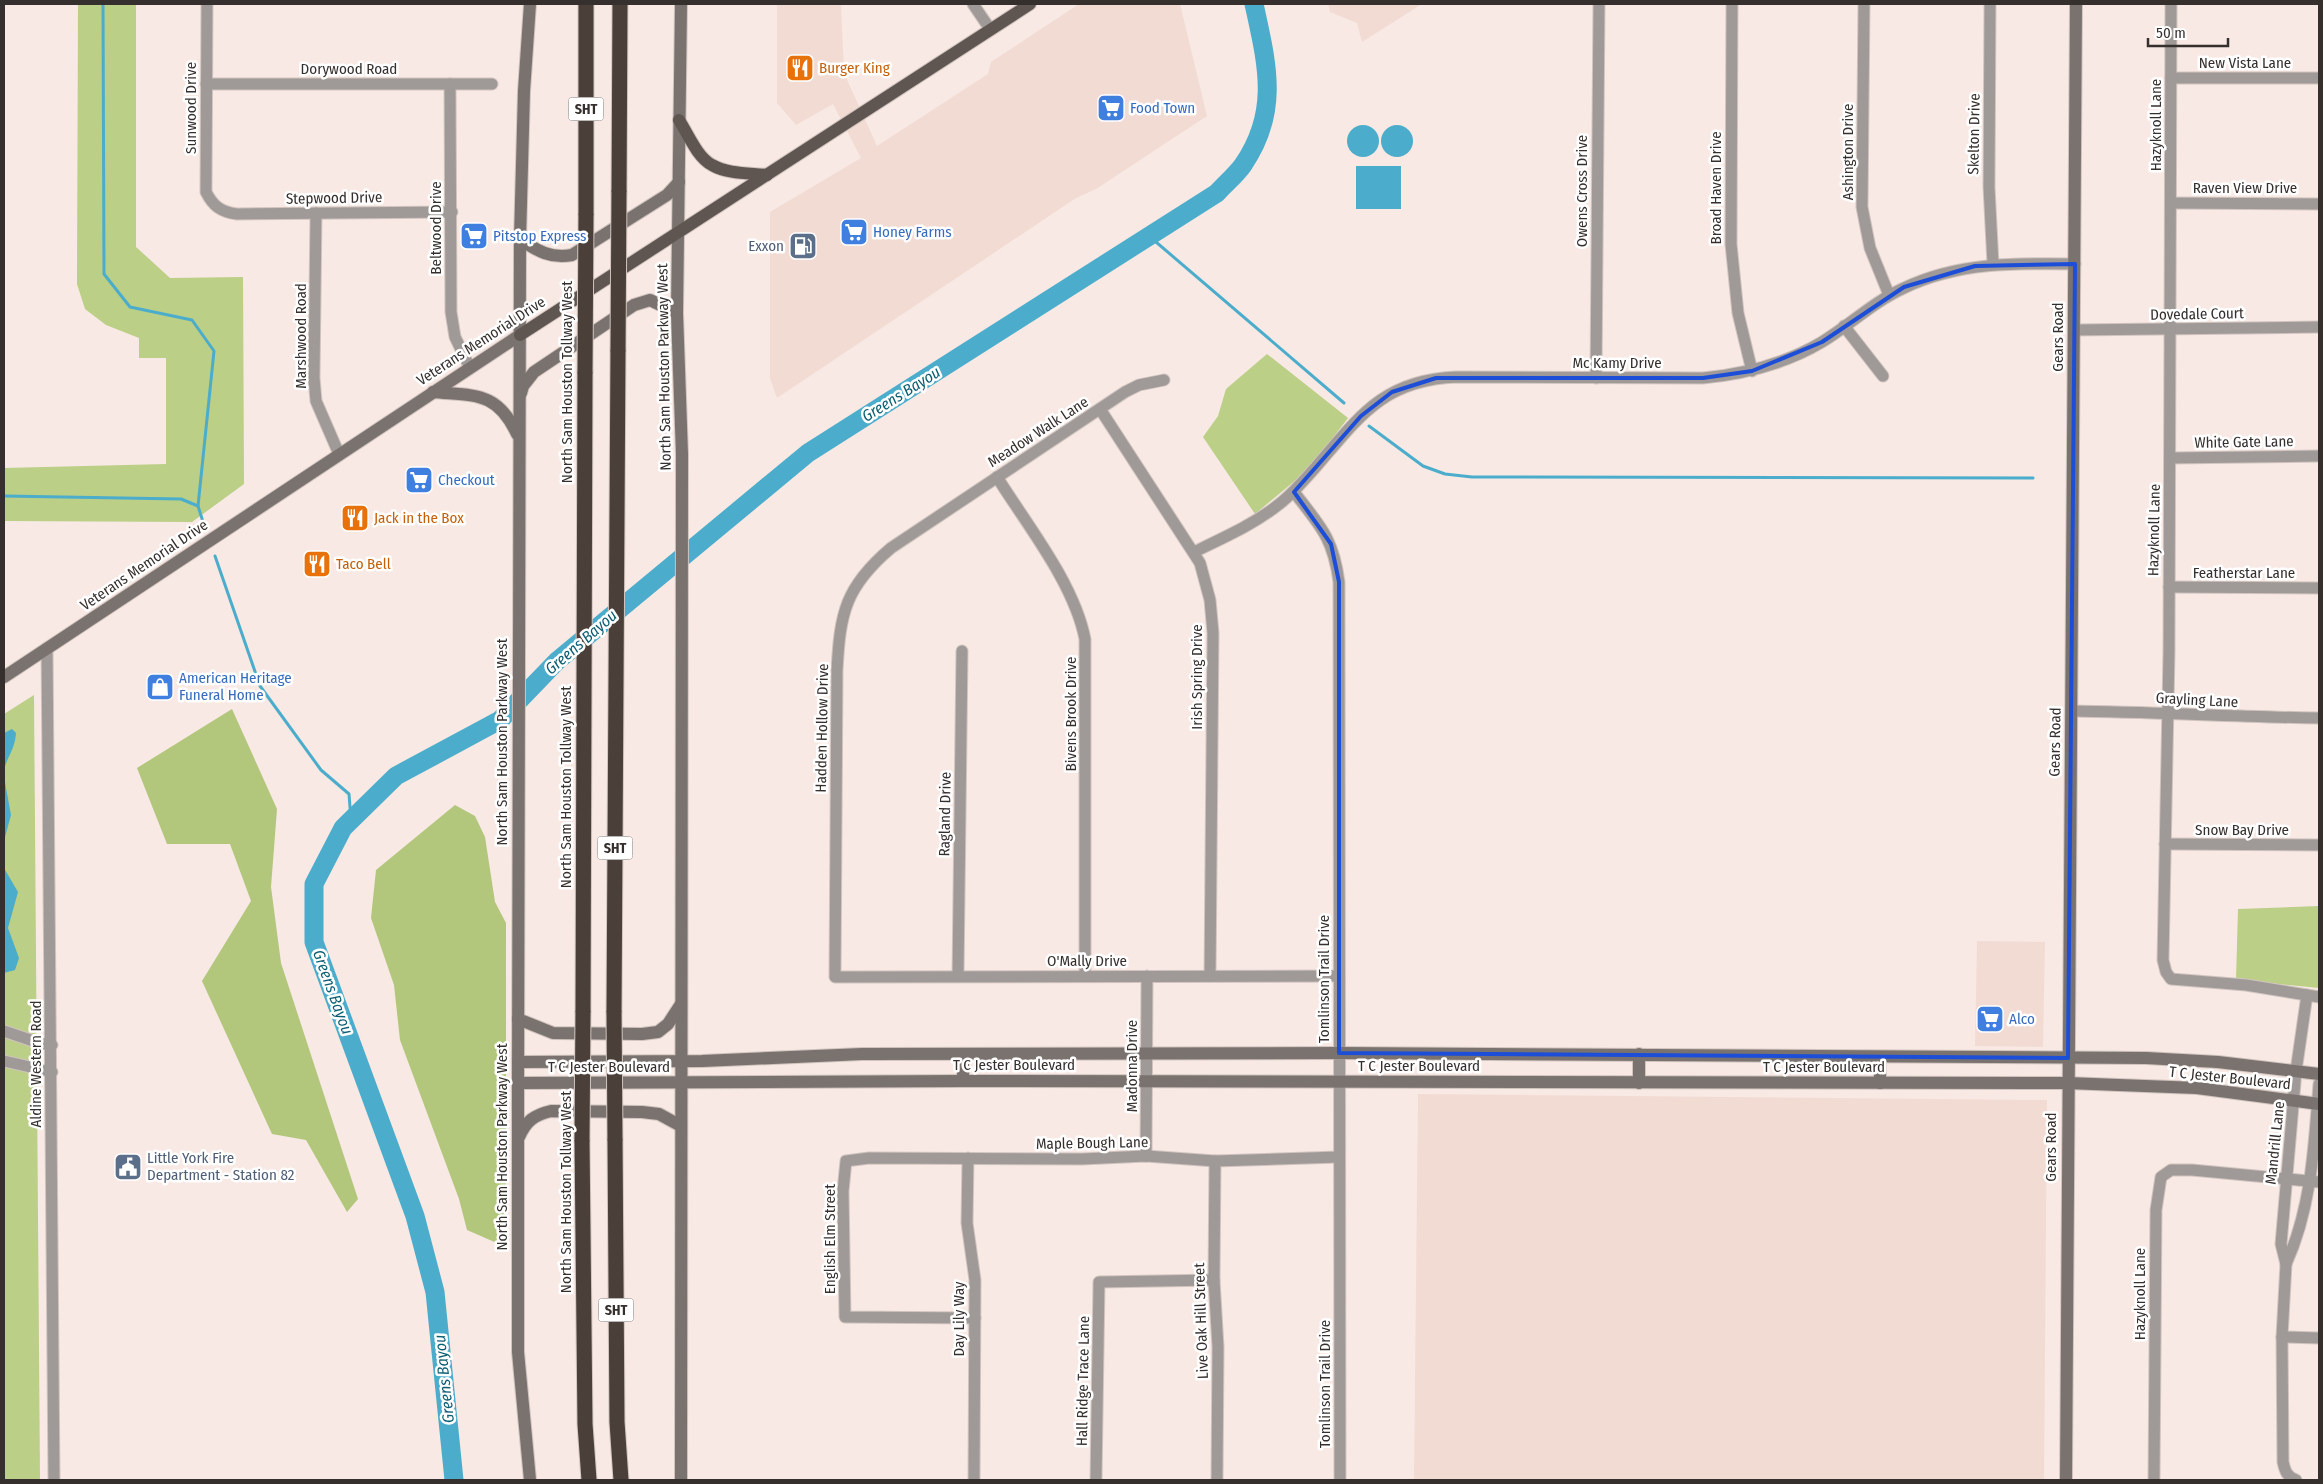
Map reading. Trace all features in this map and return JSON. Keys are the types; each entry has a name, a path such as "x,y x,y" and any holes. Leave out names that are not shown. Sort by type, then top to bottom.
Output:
{"highway":[{"name":"North Sam Houston Tollway West","path":"586,4 582,1140 585,1424 588,1480"},
{"name":"SHT","path":"620,4 614,1012 618,1422 621,1480"}],"main road":[{"name":"North Sam Houston Parkway West","path":"530,4 524,91 520,239 518,788 518,1352 530,1480"},
{"name":"North Sam Houston Parkway West","path":"681,4 677,313 682,454 681,1480"},
{"name":"Veterans Memorial Drive","path":"4,677 433,392 1030,4"},
{"name":"Gears Road","path":"2066,1480 2067,1083 2072,711 2076,4"},
{"path":"680,120 702,156 712,165 732,171 766,175"},
{"path":"520,239 536,250 558,258 572,255 667,195 679,182"},
{"path":"520,395 523,386 534,372 634,305 650,300 677,313"},
{"path":"433,392 478,396 495,403 509,416 520,439"},
{"path":"518,1020 553,1033 642,1034 658,1032 668,1024 681,1004"},
{"name":"T C Jester Boulevard","path":"518,1062 681,1061 862,1054 1339,1052 2146,1058 2209,1062 2319,1074"},
{"path":"963,1054 963,1081"},
{"path":"1639,1054 1639,1083"},
{"path":"1880,1057 1880,1083"},
{"name":"T C Jester Boulevard","path":"518,1083 963,1081 2067,1083 2197,1088 2318,1104"},
{"path":"518,1138 525,1124 536,1115 551,1111 642,1112 660,1114 681,1126"}],"street":[{"name":"Sunwood Drive","path":"207,4 206,192 211,202 218,208"},
{"path":"973,4 990,30"},
{"name":"Owens Cross Drive","path":"1596,378 1599,4"},
{"name":"Broad Haven Drive","path":"1732,4 1731,244 1738,313 1752,371"},
{"name":"Ashington Drive","path":"1864,4 1862,207 1870,248 1889,295"},
{"name":"Skelton Drive","path":"1990,4 1988,186 1993,264"},
{"name":"Hazyknoll Lane","path":"2171,4 2169,587 2163,960 2166,972 2171,979 2246,985 2313,996"},
{"name":"New Vista Lane","path":"2171,78 2319,78"},
{"name":"Dorywood Road","path":"206,84 492,84"},
{"name":"Beltwood Drive","path":"450,84 451,312 455,337 470,368"},
{"name":"Raven View Drive","path":"2171,203 2319,204"},
{"name":"Stepwood Drive","path":"218,208 237,214 452,212"},
{"name":"Marshwood Road","path":"316,213 314,378 316,401 339,454"},
{"name":"Mc Kamy Drive","path":"1194,552 1261,518 1294,492 1361,416 1376,403 1408,384 1427,379 1456,377 1703,378 1752,371 1797,355 1822,342 1889,295 1919,281 1947,272 1993,264 2075,264"},
{"path":"1844,326 1883,376"},
{"name":"Dovedale Court","path":"2074,330 2319,328"},
{"name":"Meadow Walk Lane","path":"933,519 1139,385 1164,380"},
{"name":"Irish Spring Drive","path":"1100,409 1194,552 1206,580 1212,616 1210,976"},
{"name":"White Gate Lane","path":"2170,458 2319,456"},
{"name":"Bivens Brook Drive","path":"996,477 1068,591 1078,610 1085,638 1085,976"},
{"name":"Tomlinson Trail Drive","path":"1294,492 1324,530 1332,544 1339,582 1338,1157 1340,1480"},
{"name":"Hadden Hollow Drive","path":"835,976 837,671 840,628 848,597 865,571 891,548 933,519"},
{"name":"Featherstar Lane","path":"2169,587 2319,588"},
{"name":"Aldine Western Road","path":"47,648 52,1045 54,1480"},
{"name":"Ragland Drive","path":"958,976 962,651"},
{"name":"Grayling Lane","path":"2072,711 2167,712 2222,717 2319,718"},
{"name":"Snow Bay Drive","path":"2165,844 2319,845"},
{"name":"O'Mally Drive","path":"835,976 1339,976"},
{"name":"Madonna Drive","path":"1146,1156 1147,976"},
{"name":"Mandrill Lane","path":"2296,1480 2290,1478 2284,1470 2282,1439 2282,1337 2286,1264 2281,1244 2296,1071 2313,996"},
{"path":"4,1031 39,1043 52,1045"},
{"path":"4,1061 52,1072"},
{"name":"Mandrill Lane","path":"2286,1264 2297,1239 2315,1181 2319,1084"},
{"name":"Maple Bough Lane","path":"846,1161 869,1158 1082,1159 1146,1156 1215,1161 1338,1157"},
{"name":"Day Lily Way","path":"968,1158 967,1223 975,1280 974,1480"},
{"name":"English Elm Street","path":"846,1161 844,1191 845,1317 975,1318"},
{"name":"Live Oak Hill Street","path":"1215,1161 1214,1280 1218,1347 1217,1480"},
{"name":"Hazyknoll Lane","path":"2154,1480 2156,1210 2161,1177 2171,1170 2315,1181"},
{"name":"Hall Ridge Trace Lane","path":"1096,1480 1099,1282 1214,1280"},
{"path":"2282,1337 2319,1338"}],"highlighted area":[{"path":"2075,264 2068,1058 1339,1053 1339,582 1331,544 1294,492 1361,416 1392,392 1436,378 1703,378 1752,371 1822,342 1904,287 1975,266"}],"shaded area":[{"path":"777,4 841,4 844,73 877,146 988,74 991,62 1079,4 1180,4 1207,116 1096,189 1076,198 777,398 770,378 770,212 861,158 833,104 796,125 777,103"},
{"path":"1328,4 1422,4 1362,42 1357,23 1330,12"},
{"path":"1977,941 2045,942 2043,1047 1975,1046"},
{"path":"1418,1094 2047,1100 2044,1480 1414,1480"}],"green space":[{"path":"78,4 136,4 136,247 170,278 243,277 244,484 192,522 4,521 4,468 166,464 166,358 139,358 139,338 106,325 85,309 77,284"},
{"path":"1267,354 1348,418 1309,469 1255,514 1203,437 1218,416 1226,389"},
{"path":"34,695 40,1480 4,1480 4,714"},
{"path":"232,709 277,809 271,887 281,963 358,1199 347,1212 306,1140 272,1134 202,981 251,901 230,844 167,844 137,768"},
{"path":"455,805 475,816 485,837 495,902 506,923 506,1247 467,1230 459,1199 400,1040 394,985 371,918 376,870"},
{"path":"2319,906 2319,988 2236,980 2238,909"}],"water":[{"path":"1363,125 1375,129 1379,141 1375,153 1363,157 1351,153 1347,141 1351,129"},
{"path":"1397,125 1409,129 1413,141 1409,153 1397,157 1385,153 1381,141 1385,129"},
{"path":"1356,166 1401,166 1401,209 1356,209"},
{"path":"12,729 16,733 15,739 4,770 4,733"},
{"path":"4,777 11,815 4,841"},
{"path":"4,868 18,892 8,928 19,958 15,970 4,973"}],"waterway":[{"path":"103,4 104,274 130,307 192,320 214,351 198,506 204,525"},
{"name":"Greens Bayou","path":"454,1480 435,1292 415,1216 314,942 314,884 343,828 396,776 500,720 557,661 808,453 1217,193 1240,169 1255,145 1262,126 1266,106 1266,67 1254,4"},
{"path":"1149,236 1344,403"},
{"path":"1369,426 1423,466 1445,474 1472,477 2033,478"},
{"path":"4,496 181,499 198,506"},
{"path":"215,556 260,686 321,770 349,794 351,820"}],"place":[{"name":"Burger King","path":"800,68"},
{"name":"Food Town","path":"1111,108"},
{"name":"Honey Farms","path":"854,232"},
{"name":"Pitstop Express","path":"474,236"},
{"name":"Exxon","path":"803,246"},
{"name":"Checkout","path":"419,480"},
{"name":"Jack in the Box","path":"355,518"},
{"name":"Taco Bell","path":"317,564"},
{"name":"American Heritage Funeral Home","path":"160,687"},
{"name":"Alco","path":"1990,1019"},
{"name":"Little York Fire Department - Station 82","path":"128,1167"}]}
